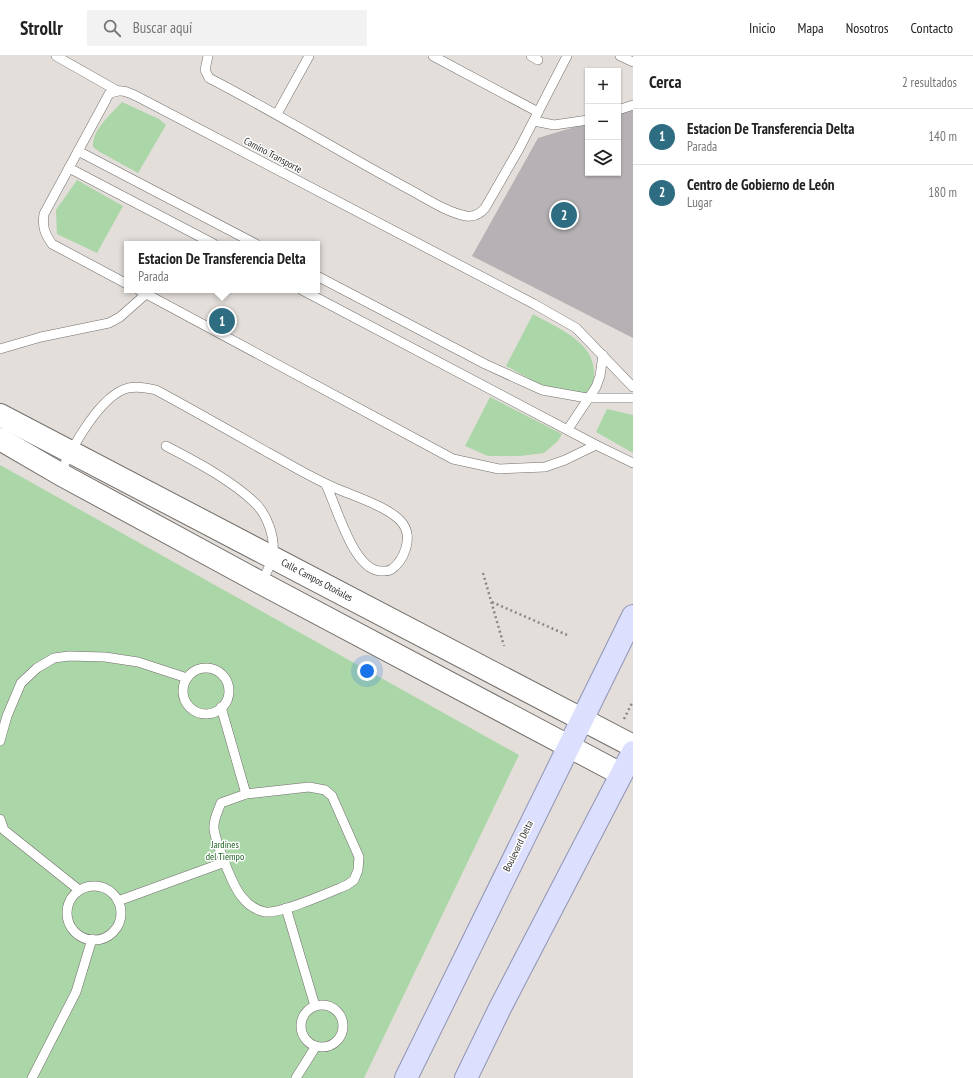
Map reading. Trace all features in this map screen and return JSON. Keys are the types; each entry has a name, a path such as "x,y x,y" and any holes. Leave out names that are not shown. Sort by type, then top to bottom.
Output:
{"main road":[{"name":"Boulevard Delta","path":"406,1078 633,616"},
{"path":"466,1078 500,1008 633,752"}],"street":[{"name":"Calle Campos Otoñales","path":"0,415 273,556 581,720 633,746"},
{"path":"0,439 60,474 261,583 621,774"}],"lane":[{"name":"Camino Transporte","path":"56,56 116,90 126,91 142,99 534,304 576,328 633,387"},
{"path":"208,56 205,70 209,78 277,114 363,165 446,208 466,216 478,215 485,208 534,121 567,56"},
{"path":"277,114 309,56"},
{"path":"433,56 538,112"},
{"path":"620,56 633,62"},
{"path":"116,90 109,94 44,214 42,222 44,233 52,244 124,282"},
{"path":"621,109 633,105"},
{"path":"534,121 554,125 585,120"},
{"path":"78,151 250,241"},
{"path":"69,168 208,241"},
{"path":"320,278 485,364 542,390 587,398 633,398"},
{"path":"0,349 40,337 109,324 120,317 141,293"},
{"path":"144,293 452,459 499,469 545,467 565,460 596,445"},
{"path":"308,293 633,463"},
{"path":"568,429 587,398 596,387 600,376 603,355"},
{"path":"60,474 70,451 105,402 129,388 156,390 326,485 367,501 398,518 406,530 406,551 398,564 389,571 376,571 365,565 356,553 326,485"},
{"path":"166,446 200,464 257,504 269,525 273,543 273,556 261,583"},
{"path":"0,741 7,716 22,683 37,668 54,658 70,656 105,657 138,662 187,678"},
{"path":"205,668 212,669 223,676 229,688 226,702 221,707 208,713 194,710 184,699 183,692 187,678 198,669 205,668"},
{"path":"221,707 246,794"},
{"path":"309,787 325,790 332,796 358,857 358,870 354,880 347,885 286,908 266,912 253,908 242,897 225,862 214,828 216,814 221,803 246,794 309,787"},
{"path":"0,819 4,830 79,890"},
{"path":"118,901 225,862"},
{"path":"97,886 105,888 113,894 118,901 120,919 116,928 110,934 101,938 92,939 83,937 75,932 70,924 67,915 68,905 72,897 79,890 97,886"},
{"path":"286,908 315,1006"},
{"path":"32,1078 76,992 92,939"},
{"path":"315,1006 330,1007 337,1012 341,1018 343,1026 342,1033 338,1040 324,1047 316,1046 308,1042 303,1035 301,1026 302,1018 307,1011 315,1006"},
{"path":"296,1078 316,1046"}],"path":[{"path":"483,573 504,646"},
{"path":"492,602 567,635"}],"green space":[{"path":"122,102 159,119 166,125 138,173 93,147 99,128"},
{"path":"77,180 123,206 97,253 57,234 56,210"},
{"path":"533,314 572,336 588,352 592,361 594,379 591,389 587,395 543,386 506,366"},
{"path":"490,397 562,434 558,441 544,453 520,456 488,456 465,446"},
{"path":"607,409 633,415 633,453 596,432"},
{"name":"Jardines del Tiempo","path":"0,465 519,755 364,1078 0,1078"}],"building":[{"path":"633,110 633,338 472,256 538,138 585,124 585,176 621,176 621,113"}],"place":[{"name":"Centro de Gobierno de León","path":"564,215"},
{"name":"Estacion De Transferencia Delta","path":"222,321"}]}
